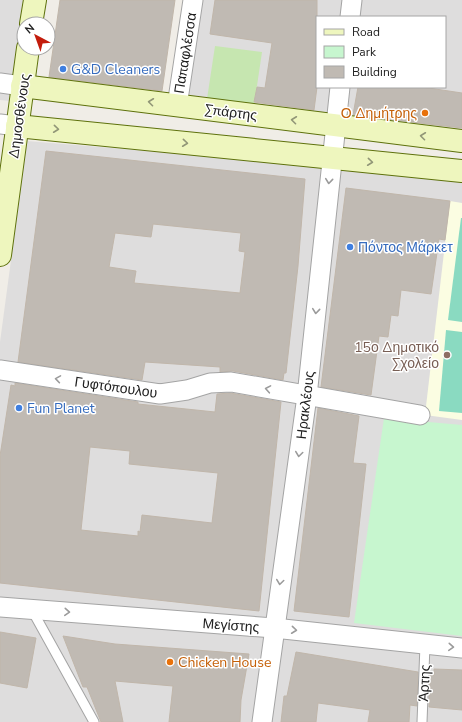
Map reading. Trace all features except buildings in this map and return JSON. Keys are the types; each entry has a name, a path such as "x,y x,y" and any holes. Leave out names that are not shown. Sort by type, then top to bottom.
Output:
{"street":[{"path":"32,16 35,0"},
{"name":"Παπαφλέσσα","path":"177,106 193,0"},
{"path":"350,16 352,0"},
{"name":"Δημοσθένους","path":"0,255 9,125 22,86 27,56"},
{"name":"Σπάρτης","path":"0,84 462,141"},
{"name":"Ηρακλέους","path":"262,722 307,396 331,158 340,88"},
{"path":"9,125 462,171"},
{"name":"Γυφτόπουλου","path":"0,370 160,394 187,390 210,383 231,382 420,415"},
{"name":"Μεγίστης","path":"0,606 32,610 274,628 462,648"}],"lane":[{"path":"32,610 94,722"},
{"name":"Άρτης","path":"422,722 425,645"}],"shaded area":[{"path":"0,0 24,0 22,16 16,16 16,56 10,101 0,100"},
{"path":"186,0 462,0 462,152 168,115"},
{"path":"27,141 462,177 462,722 0,722 0,342"},
{"name":"15ο Δημοτικό Σχολείο","path":"450,201 462,203 462,420 425,415"}],"green space":[{"path":"215,46 262,52 254,106 207,99"},
{"path":"462,218 462,322 448,320"},
{"path":"446,330 462,332 462,413 439,411"},
{"path":"384,418 462,425 462,636 354,623"}],"place":[{"name":"G&D Cleaners","path":"63,69"},
{"name":"Ο Δημήτρης","path":"425,113"},
{"name":"Πόντος Μάρκετ","path":"350,247"},
{"name":"15ο Δημοτικό Σχολείο","path":"447,355"},
{"name":"Fun Planet","path":"19,408"},
{"name":"Chicken House","path":"170,662"}]}
